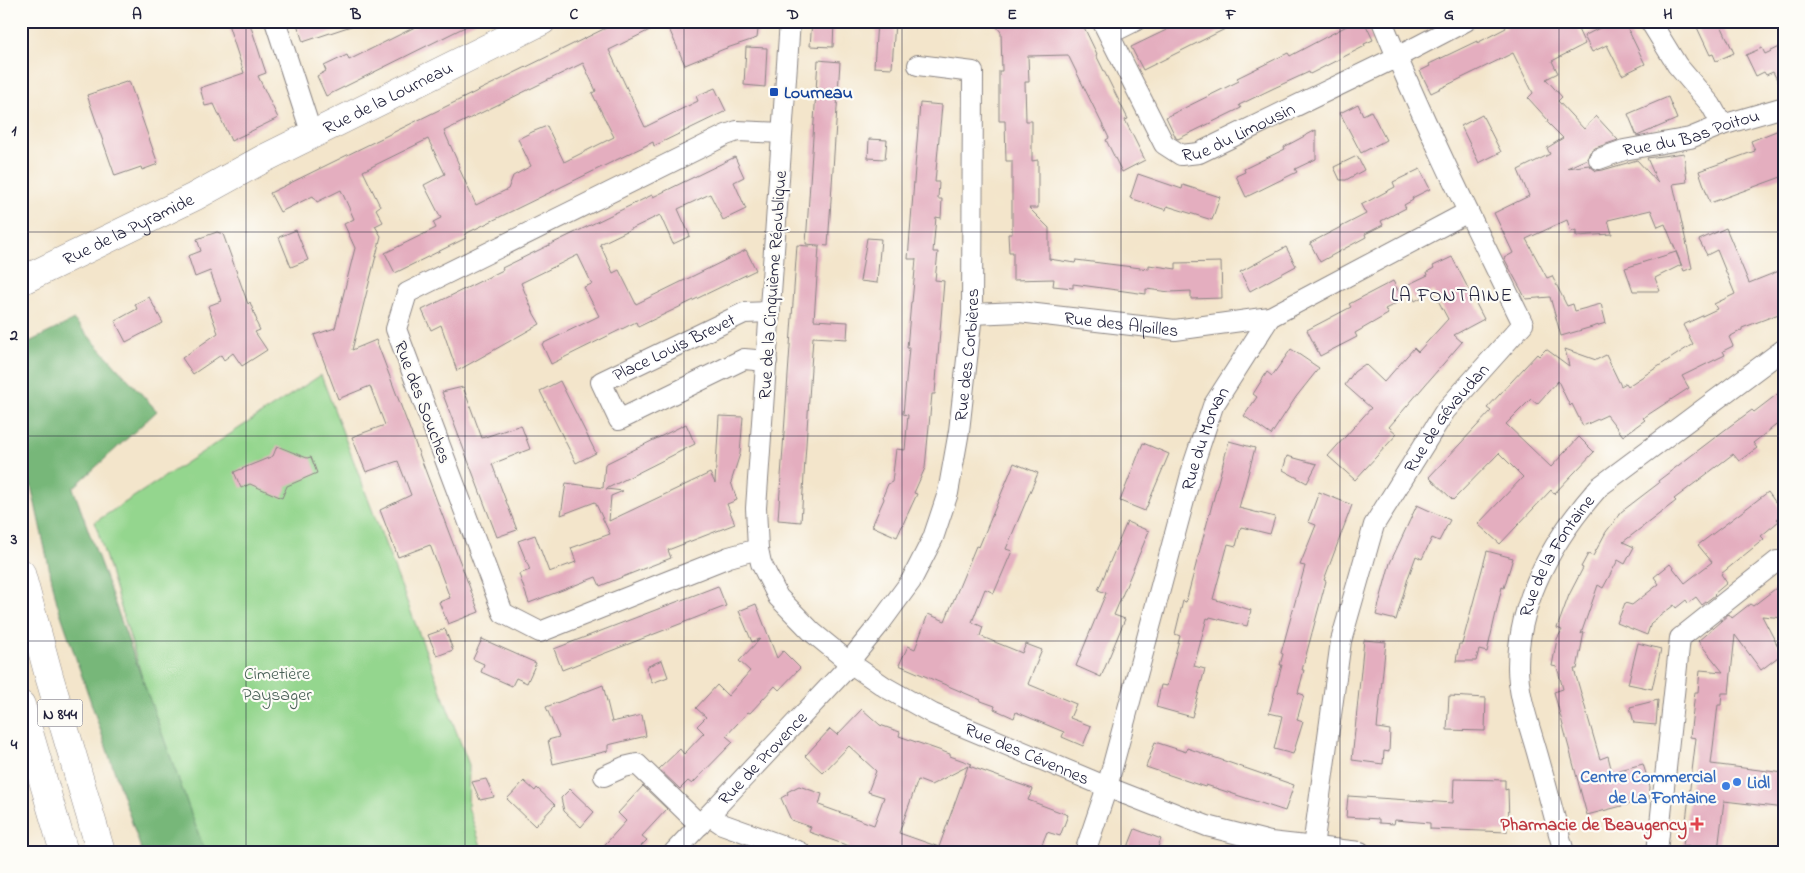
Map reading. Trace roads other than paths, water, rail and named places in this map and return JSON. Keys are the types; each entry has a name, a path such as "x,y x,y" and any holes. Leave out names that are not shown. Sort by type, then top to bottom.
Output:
{"main road":[{"name":"Rue de la Lourneau","path":"233,176 263,159 542,21"},
{"name":"Rue de la Pyramide","path":"21,281 233,176"},
{"name":"N 844","path":"21,573 101,852"},
{"name":"N 844","path":"21,705 64,852"}],"street":[{"path":"275,21 312,135"},
{"name":"Rue de la Cinquième République","path":"758,549 756,508 768,361 790,21"},
{"name":"Rue du Limousin","path":"1135,21 1106,28 1164,144 1181,155 1199,153 1466,21"},
{"name":"Rue de Gévaudan","path":"1313,847 1340,641 1374,525 1445,411 1523,324 1468,212 1396,57 1382,21"},
{"path":"1650,21 1676,65 1711,105 1722,125"},
{"name":"Rue des Corbières","path":"850,664 856,653 910,581 933,538 948,493 959,431 972,314 973,72 918,65"},
{"name":"Rue du Bas Poitou","path":"1599,159 1624,150 1690,138 1722,125 1784,107"},
{"name":"Rue des Souches","path":"758,549 746,554 729,557 540,632 503,614 396,329 407,293 737,130 782,133"},
{"name":"Rue du Morvan","path":"1085,852 1107,787 1194,463 1213,406 1270,317 1468,212"},
{"name":"Place Louis Brevet","path":"768,361 744,359 619,420 601,382 744,313 770,312"},
{"name":"Rue des Alpilles","path":"972,314 1019,312 1174,330 1270,317"},
{"name":"Rue de la Fontaine","path":"1564,852 1521,696 1518,668 1520,636 1528,603 1540,575 1554,546 1575,515 1599,487 1784,348"},
{"name":"Rue des Cévennes","path":"758,549 761,563 778,597 812,632 850,664 885,687 933,714 1206,826 1270,842 1360,852"},
{"path":"1656,852 1680,638 1777,561 1784,562"},
{"name":"Rue de Provence","path":"674,852 850,664"},
{"path":"604,776 624,767 637,764 705,820 722,824 800,852"}],"place":[{"name":"Lourneau","path":"774,92"},
{"name":"Lidl","path":"1737,782"},
{"name":"Centre Commercial de La Fontaine","path":"1726,786"},
{"name":"Pharmacie de Beaugency","path":"1697,824"}],"district":[{"name":"LA FONTAINE","path":"1452,294"}],"park label":[{"name":"Cimetière Paysager","path":"277,683"}]}
